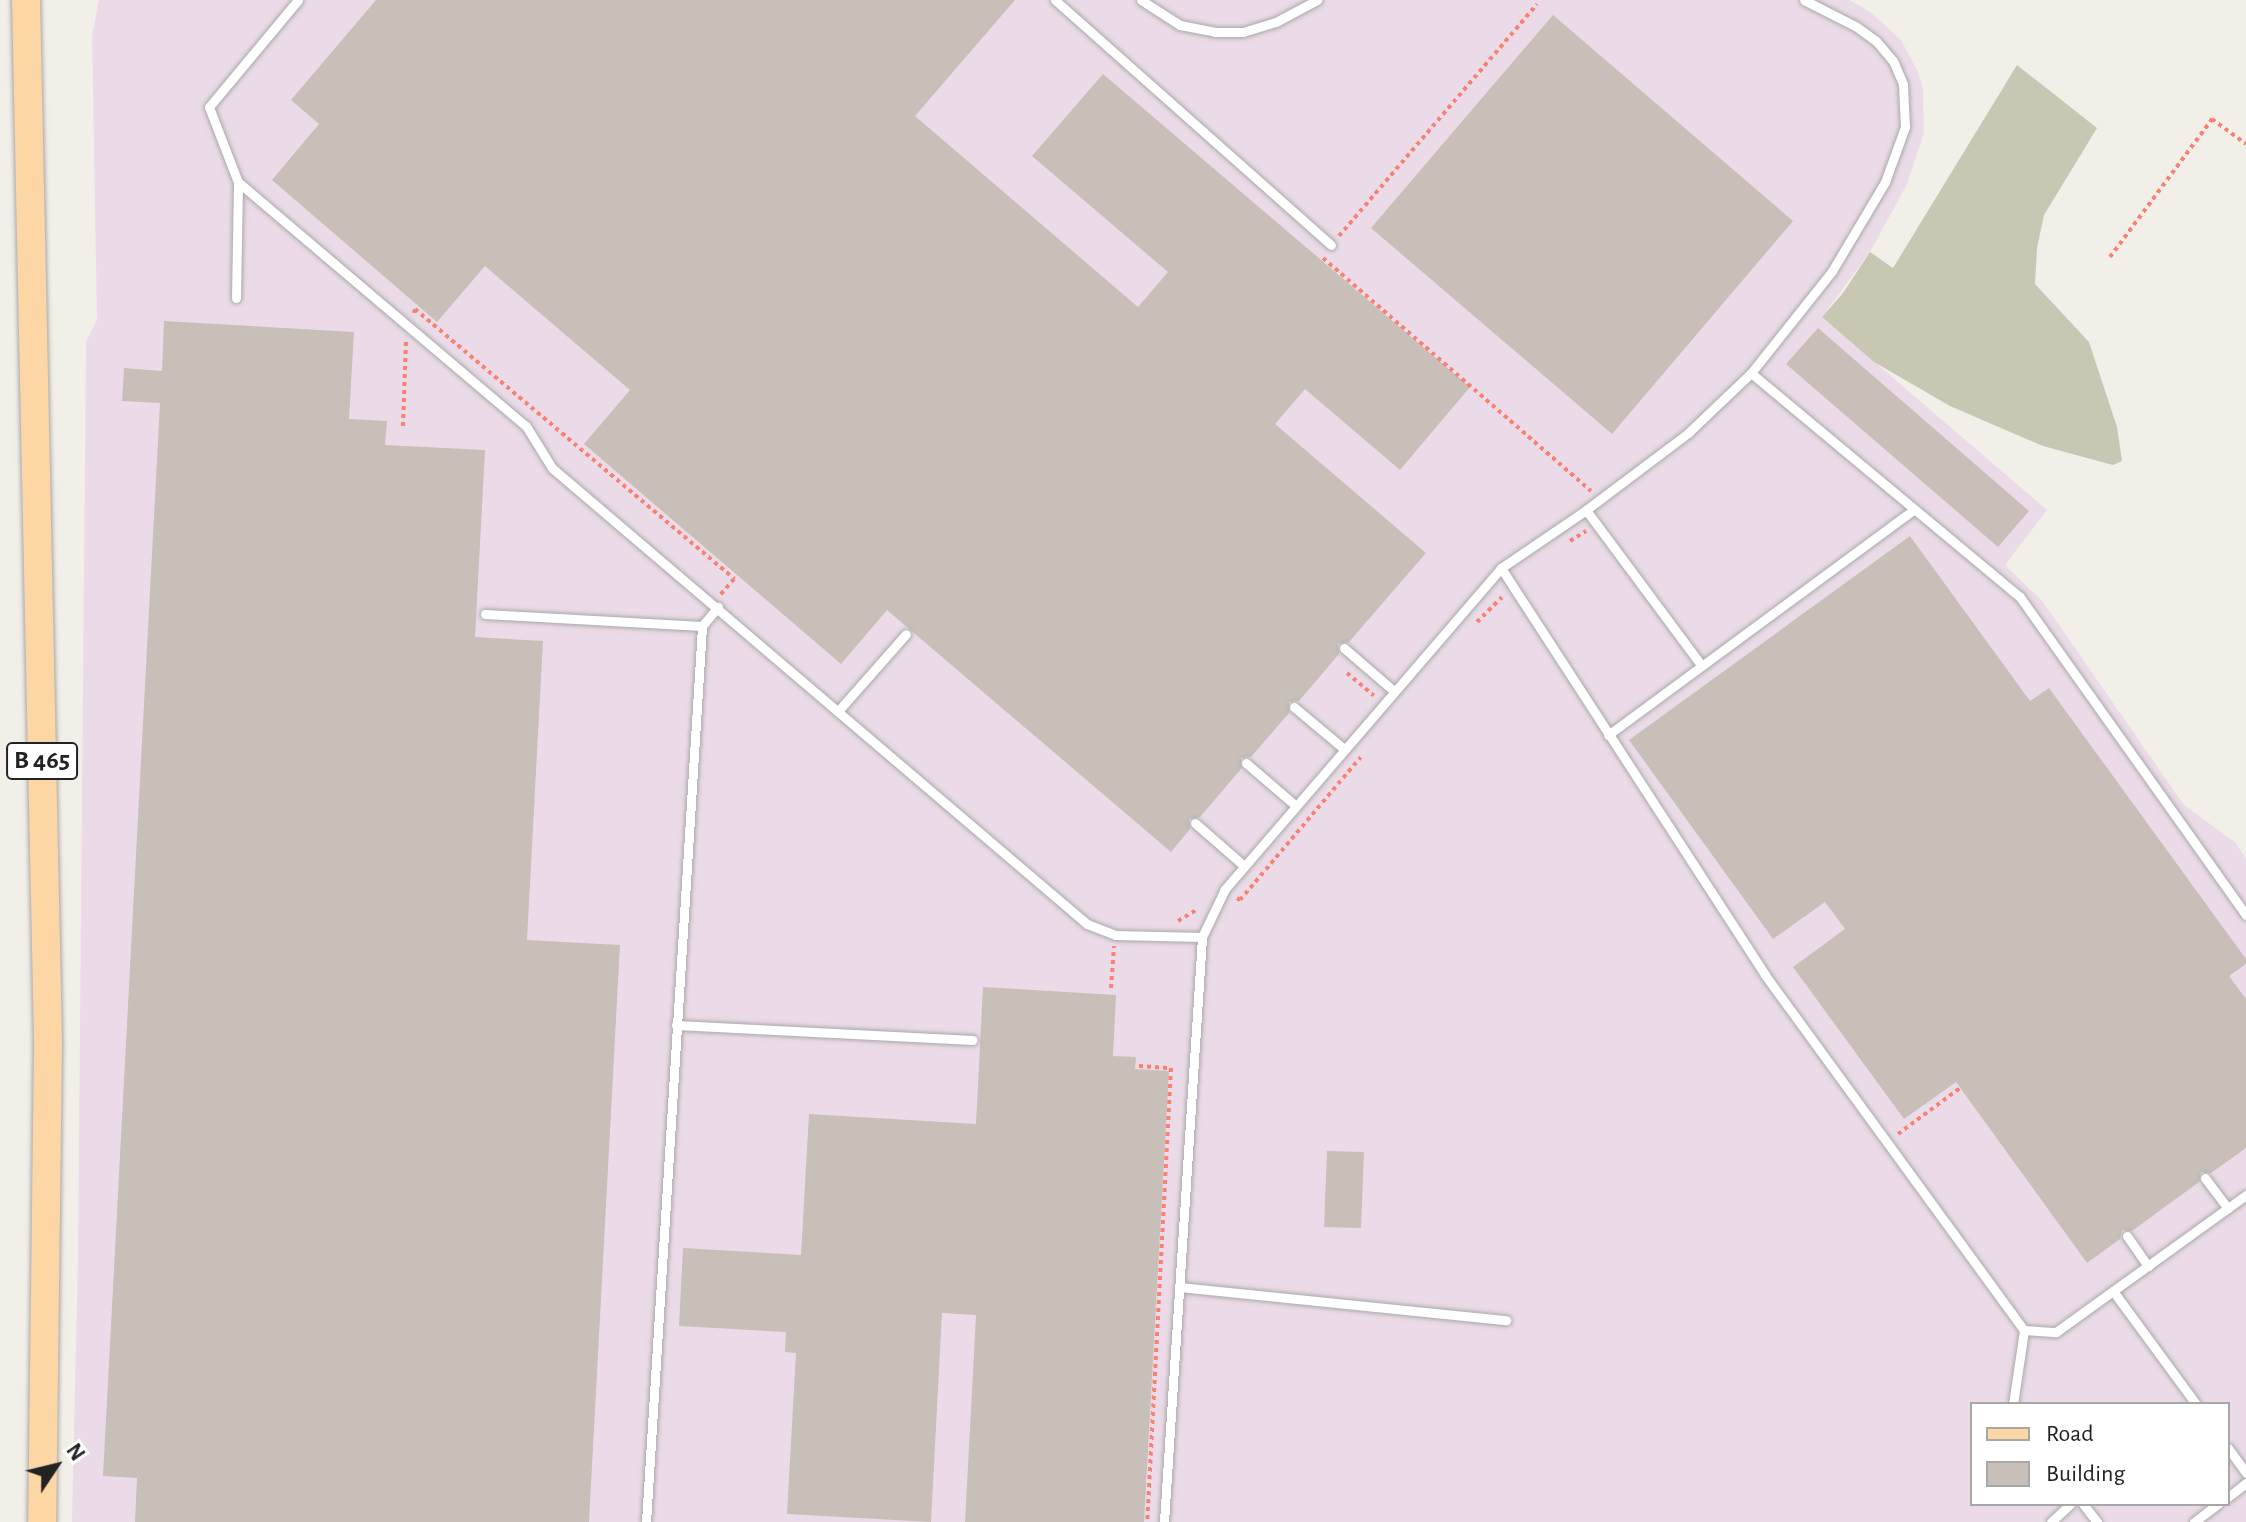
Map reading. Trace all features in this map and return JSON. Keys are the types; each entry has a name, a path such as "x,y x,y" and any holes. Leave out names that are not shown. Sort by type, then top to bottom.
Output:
{"main road":[{"name":"B 465","path":"26,0 48,1044 42,1522"}],"lane":[{"path":"236,298 238,182 209,107 298,0"},
{"path":"1055,0 1331,245"},
{"path":"1141,0 1180,25 1229,32 1276,22 1317,0"},
{"path":"1164,1522 1202,937 1230,881 1501,568 1598,502 1688,433 1751,373 1832,271 1885,182 1905,127 1903,84 1893,61 1876,41 1855,26 1804,0"},
{"path":"238,182 526,426 552,468 1087,924 1115,935 1202,937"},
{"path":"1751,373 2020,597 2246,915"},
{"path":"1586,510 1702,666"},
{"path":"1608,735 1913,510"},
{"path":"1501,568 1765,975 2024,1330 2013,1402"},
{"path":"646,1522 702,626 715,605"},
{"path":"485,614 702,626"},
{"path":"839,710 906,634"},
{"path":"1344,648 1394,691"},
{"path":"1294,707 1344,749"},
{"path":"1246,763 1295,805"},
{"path":"1195,823 1243,865"},
{"path":"676,1025 973,1040"},
{"path":"2205,1178 2228,1208"},
{"path":"2024,1330 2056,1332 2246,1195"},
{"path":"2127,1236 2148,1266"},
{"path":"1179,1287 1506,1320"},
{"path":"2113,1291 2195,1402"},
{"path":"2230,1451 2246,1473"},
{"path":"2230,1495 2246,1483"},
{"path":"2051,1522 2068,1506"},
{"path":"2085,1506 2097,1522"},
{"path":"2194,1522 2215,1506"}],"path":[{"path":"1537,4 1322,257 1586,483 1598,502"},
{"path":"2110,257 2212,119 2246,144"},
{"path":"549,422 734,579 715,605"},
{"path":"1557,549 1597,524"},
{"path":"1467,632 1512,586"},
{"path":"1343,670 1383,704"},
{"path":"1111,988 1115,935"},
{"path":"1139,1066 1171,1068 1147,1522"},
{"path":"1886,1142 1960,1088"}],"shaded area":[{"path":"99,0 1849,0 1869,11 1901,40 1917,70 1923,88 1924,133 1907,184 1870,252 1822,317 2047,510 2005,565 2043,602 2184,805 2236,843 2246,859 2246,1522 72,1522 78,1257 86,341 97,320 92,36"},
{"path":"2017,65 2097,128 2044,215 2037,248 2035,284 2089,342 2117,427 2122,461 2113,465 2043,446 1950,406 1874,362 1822,317 1843,293 1870,252 1893,268"}],"building":[{"path":"376,0 1015,0 915,116 1138,307 1168,272 1032,156 1103,74 1470,387 1400,470 1305,389 1275,424 1426,553 1349,642 1338,644 1339,654 1299,701 1289,702 1289,713 1251,757 1241,758 1241,769 1200,817 1189,819 1190,829 1171,852 887,610 841,664 584,444 630,390 485,266 437,322 272,180 319,124 291,100"},
{"path":"1553,15 1793,221 1612,434 1371,228"},
{"path":"164,321 354,332 349,419 387,421 385,445 485,450 475,637 543,641 527,940 620,945 589,1522 135,1522 137,1478 103,1476 160,403 122,401 124,368 162,371"},
{"path":"1818,328 2029,511 1998,547 1786,364"},
{"path":"1910,536 2030,701 2049,688 2246,959 2246,964 2229,976 2246,999 2246,1148 2211,1173 2201,1172 2199,1182 2132,1231 2122,1230 2120,1239 2087,1263 1956,1082 1904,1119 1793,967 1845,929 1825,902 1773,939 1629,740"},
{"path":"983,987 1116,995 1113,1056 1136,1057 1135,1069 1169,1071 1144,1522 965,1522 976,1315 942,1313 931,1522 787,1514 796,1353 785,1352 786,1332 679,1326 683,1248 801,1255 809,1114 976,1124"},
{"path":"1327,1151 1364,1152 1361,1228 1324,1227"}]}
